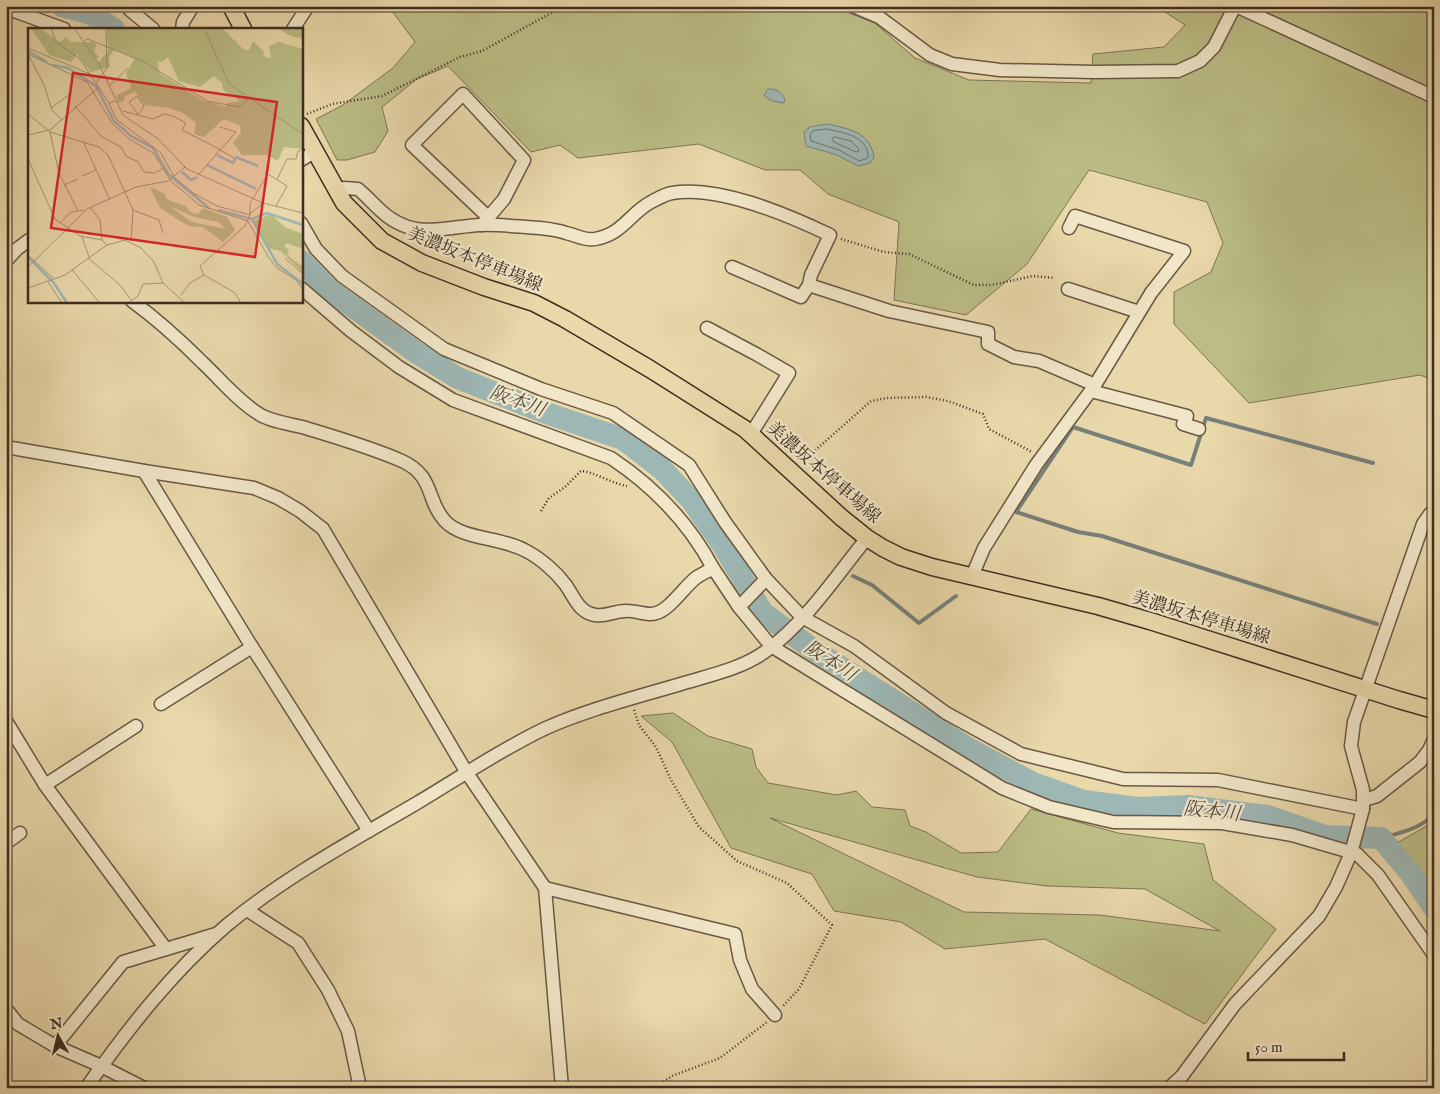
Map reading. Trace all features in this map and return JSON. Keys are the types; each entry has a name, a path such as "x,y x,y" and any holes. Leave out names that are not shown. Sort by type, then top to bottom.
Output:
{"main road":[{"path":"231,6 242,28"},
{"name":"美濃坂本停車場線","path":"302,130 308,156 337,191 344,203 382,241 422,263 484,287 534,303 566,319 698,398 751,434 842,518 883,548 913,562 1098,606 1150,621 1434,710"}],"street":[{"path":"127,6 152,28"},
{"path":"182,28 183,22 193,6"},
{"path":"294,28 308,6"},
{"path":"853,6 879,17 930,56 952,64 1000,70 1094,72 1178,71 1200,61 1214,47 1236,6 1434,97"},
{"path":"6,8 61,28"},
{"path":"463,94 524,160 504,199 485,221 412,145 463,94"},
{"path":"337,191 344,188 358,189 385,216 418,230 485,221 548,229 594,239 615,232 651,202 670,193 705,192 733,198 764,208 806,224 830,236 811,275 809,284 801,297 732,267"},
{"path":"972,576 984,548 1042,458 1093,388 1151,293 1184,251 1075,216 1069,228"},
{"path":"302,225 316,249 342,276 444,349 540,389 613,413 689,465 725,522 766,579 800,619 854,646 946,713 1021,754 1123,779 1218,780 1364,804 1420,762 1430,750 1434,739"},
{"path":"6,262 17,249 28,241"},
{"path":"809,284 889,311 988,332 988,344 1014,357 1039,361 1093,388 1187,416 1183,424 1199,429"},
{"path":"302,289 351,331 391,361 453,400 611,458 633,473 685,525 739,608 774,644 1002,788 1049,807 1113,822 1222,823 1292,835 1357,854 1378,875 1434,955"},
{"path":"1068,289 1139,312"},
{"path":"133,302 156,319 260,415 337,438 403,462 415,470 428,484 437,510 454,529 519,546 532,554 564,584 585,612 604,615 626,610 652,614 662,612 696,578 713,568"},
{"path":"707,328 789,373 751,434"},
{"path":"6,447 254,488 285,502 323,529 467,773 545,888 562,1088"},
{"path":"144,471 252,647 369,831"},
{"path":"1169,1088 1182,1076 1235,1004 1319,916 1336,887 1351,853 1364,804 1350,746 1354,722 1423,524 1430,514 1434,512"},
{"path":"86,1088 123,1036 179,971 220,932 276,888 467,773 545,729 572,718 712,675 745,662 774,644 800,619 867,538"},
{"path":"739,608 766,579"},
{"path":"161,704 252,647"},
{"path":"6,721 45,784 166,949"},
{"path":"45,784 136,726"},
{"path":"6,843 20,833"},
{"path":"545,888 735,934 740,960 752,989 775,1015"},
{"path":"247,910 298,943 328,990 348,1031 360,1088"},
{"path":"55,1046 123,962 220,932"},
{"path":"6,1009 18,1024 55,1046 101,1066 144,1088"}],"path":[{"path":"302,116 332,104 382,96 460,57 482,51 506,36 564,6"},
{"path":"830,236 884,252 909,254 974,285 992,285 1033,276 1055,278"},
{"path":"793,472 871,401 903,397 926,397 948,401 983,414 989,429 1042,458"},
{"path":"541,511 549,498 565,487 580,471 589,472 616,484 632,487"},
{"path":"631,699 639,725 656,747 671,780 699,827 737,861 787,883 832,925 799,989 775,1015 720,1058 672,1076 654,1088"}],"green space":[{"path":"388,6 831,6 875,23 915,58 969,80 1091,83 1093,54 1164,47 1185,25 1156,6 1434,6 1434,380 1420,375 1249,403 1174,324 1174,292 1211,272 1223,243 1207,202 1089,170 1027,264 966,315 894,300 899,222 828,194 800,170 765,170 699,144 578,158 560,145 531,152 448,66 417,79 382,107 388,131 375,152 347,160 337,160 316,119 343,105 393,68 415,42"},
{"path":"673,713 708,736 752,749 756,767 768,783 837,795 856,791 872,807 905,810 910,826 926,832 961,853 998,852 1031,809 1118,833 1204,844 1213,880 1276,929 1205,1024 1045,939 945,949 901,922 834,911 812,874 731,848 672,742 641,716","holes":["770,818 977,877 1047,886 1145,889 1220,931 1100,915 964,912"]},
{"path":"1434,820 1434,900 1395,844"}],"water":[{"path":"768,89 780,92 785,99 784,103 773,101 766,97 764,95"},
{"path":"827,124 850,130 863,137 872,149 874,158 870,163 858,166 837,155 806,146 804,132 810,127"}],"waterway":[{"name":"阪本川","path":"62,6 91,14 112,28"},
{"name":"阪本川","path":"302,262 328,289 417,353 458,378 546,413 623,439 662,469 692,501 722,544 763,613 811,648 971,750 1033,783 1084,801 1137,808 1188,806 1267,816 1325,836 1381,838 1411,874 1434,908"},
{"path":"1373,463 1206,418 1191,465 1073,427 1016,512 1078,532 1102,536 1377,624"},
{"path":"853,576 872,585 919,623 956,596"},
{"path":"1381,838 1416,827 1434,814"}]}
